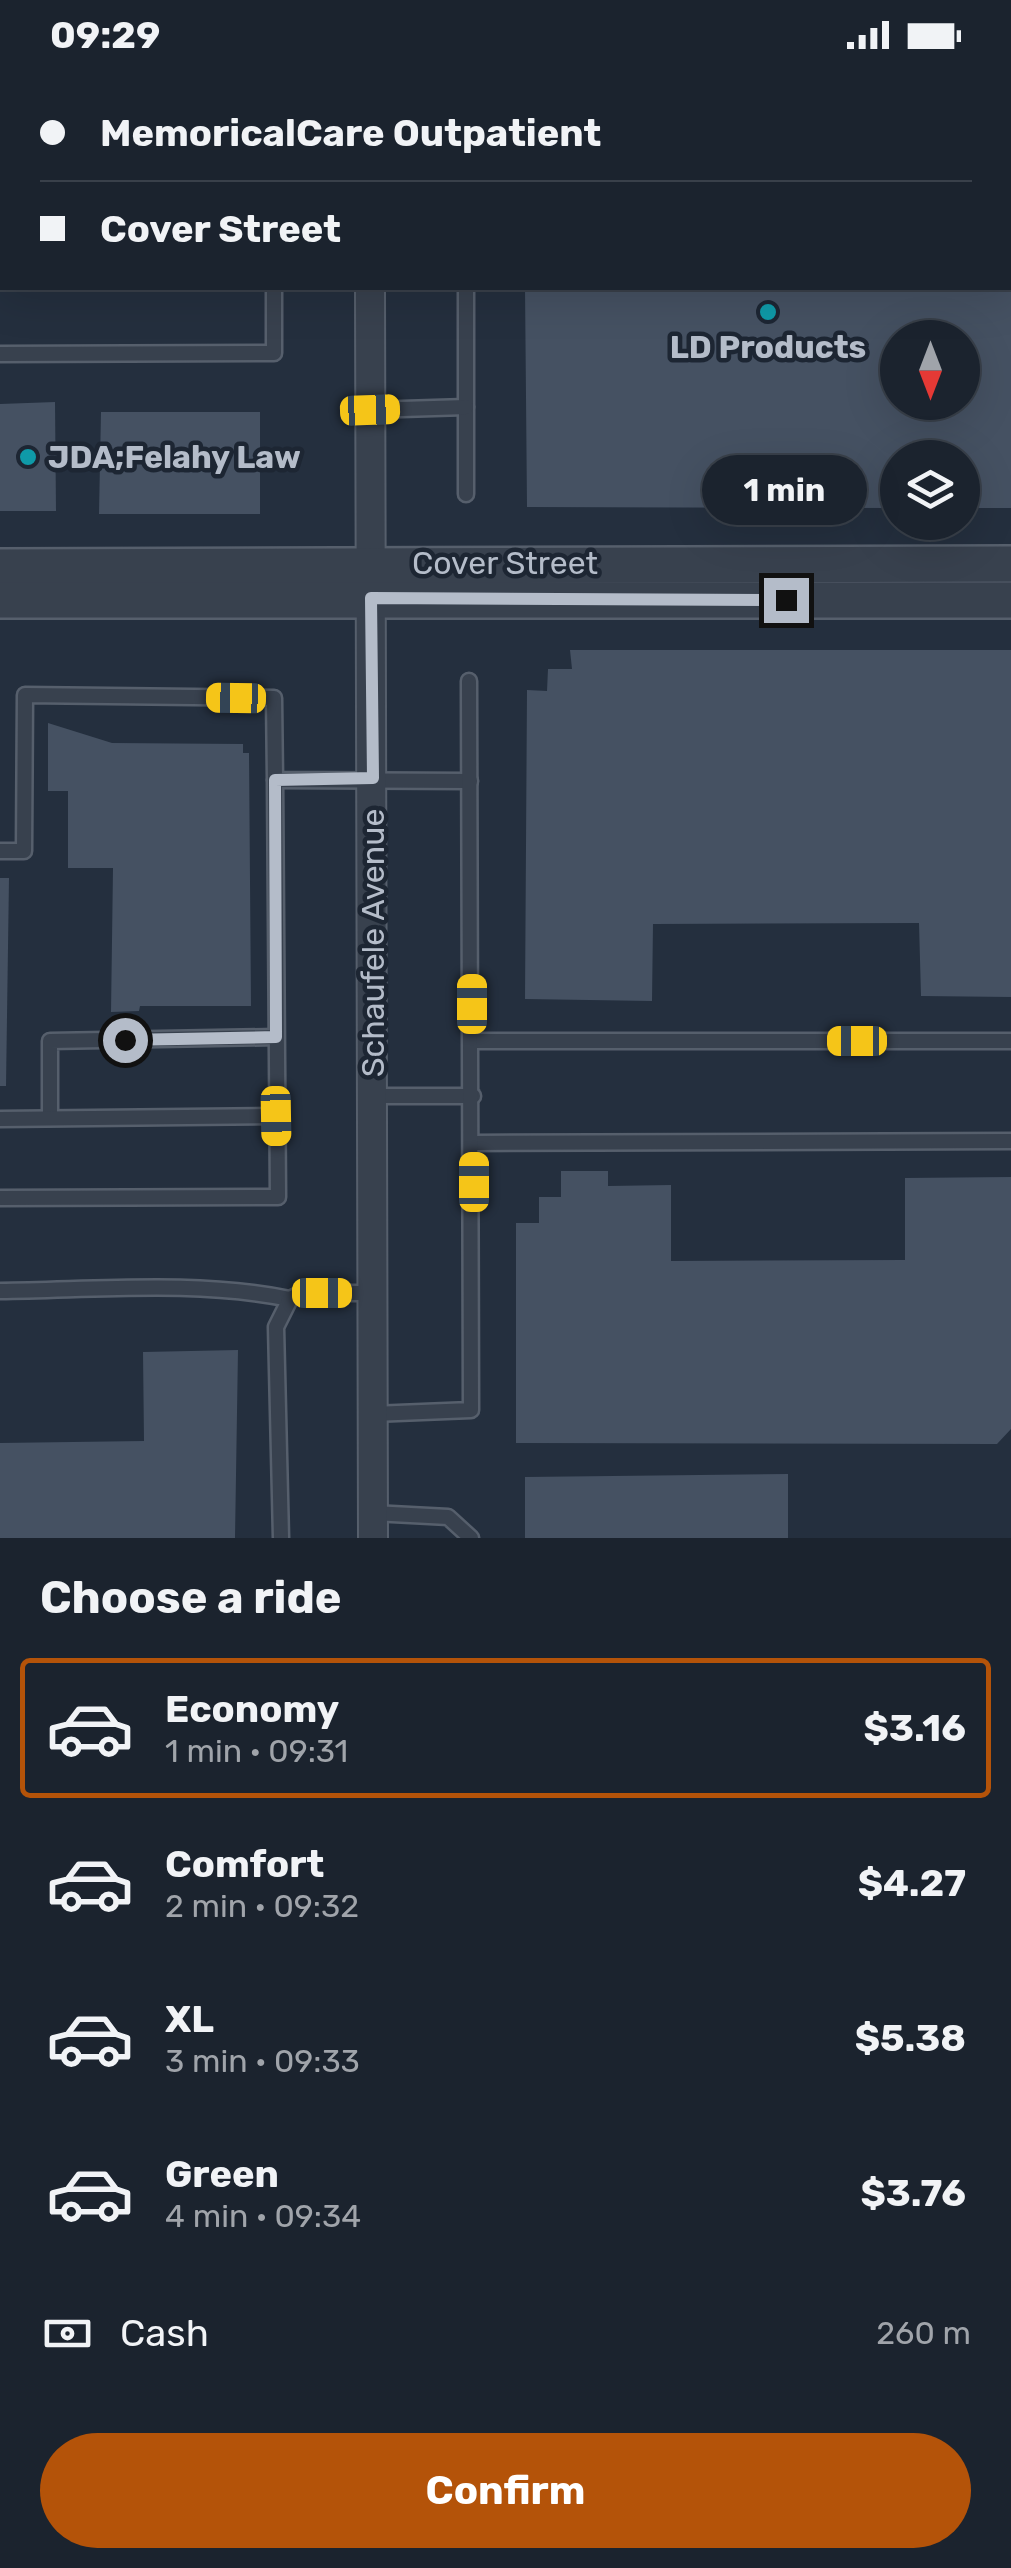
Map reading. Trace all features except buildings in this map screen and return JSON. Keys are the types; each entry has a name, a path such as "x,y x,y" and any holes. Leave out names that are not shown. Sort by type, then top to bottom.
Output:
{"street":[{"name":"Schaufele Avenue","path":"370,290 373,1526"},
{"name":"Cover Street","path":"0,566 1011,564"},
{"name":"Cover Street","path":"0,600 1011,600"}],"lane":[{"path":"0,354 274,353 274,290"},
{"path":"466,290 466,494"},
{"path":"370,410 466,408"},
{"path":"373,1414 472,1410 470,681"},
{"path":"0,850 24,850 25,695 274,698 278,1197 0,1198"},
{"path":"275,780 470,781"},
{"path":"50,1118 50,1041 276,1037"},
{"path":"472,1041 1011,1041"},
{"path":"372,1096 474,1096"},
{"path":"0,1118 276,1116"},
{"path":"474,1143 1011,1140"},
{"path":"0,1291 185,1288 250,1291 290,1299"},
{"path":"281,1538 276,1328 290,1299 302,1293 372,1293"},
{"path":"373,1526 448,1517 471,1538"}],"place":[{"name":"LD Products","path":"768,312"},
{"name":"JDA;Felahy Law","path":"28,457"}],"route":[{"path":"125,1040 276,1037 275,780 373,778 371,598 786,600"}]}
